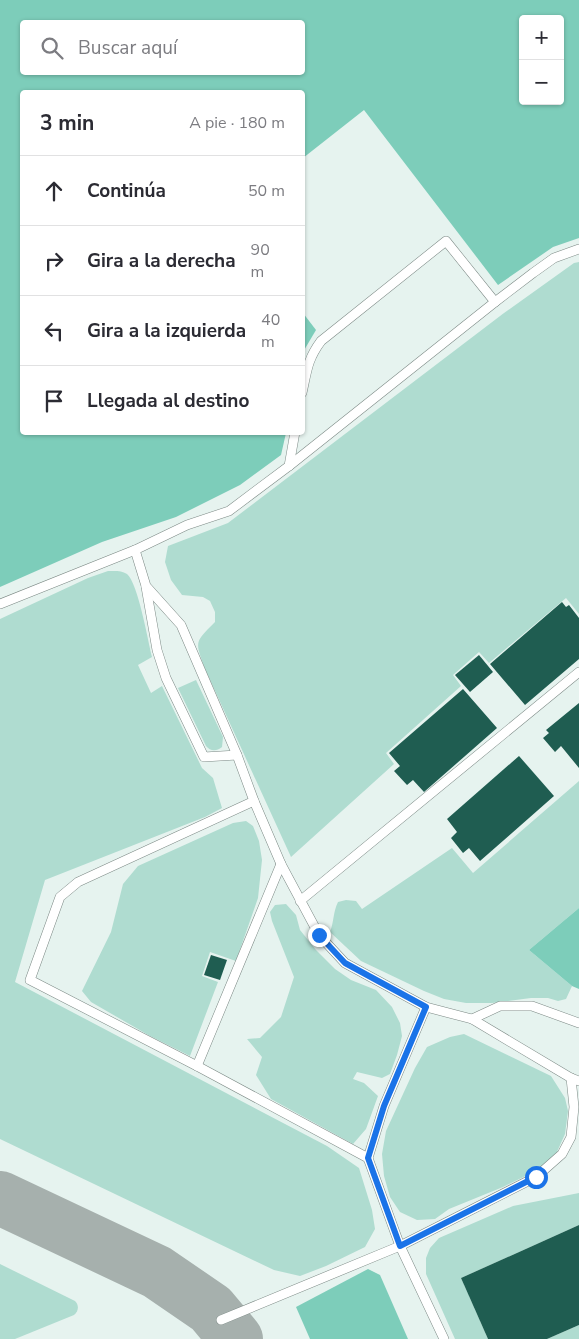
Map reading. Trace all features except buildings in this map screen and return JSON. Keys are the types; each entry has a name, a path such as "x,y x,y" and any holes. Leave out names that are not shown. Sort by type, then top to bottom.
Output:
{"lane":[{"path":"305,377 312,352 320,341 446,241 495,302"},
{"path":"0,604 135,550 187,525 229,511 289,466 495,302 554,258 579,249"},
{"path":"289,466 294,435"},
{"path":"135,550 146,586 157,650 166,678 204,757 238,755"},
{"path":"146,586 181,625 238,755 254,801 282,864 319,935 345,963 426,1007 472,1019 575,1080 571,1137 562,1154 536,1177 400,1246 221,1320"},
{"path":"300,901 579,672"},
{"path":"254,801 78,882 60,897 30,980 197,1066 368,1158"},
{"path":"197,1066 282,864"},
{"path":"472,1019 500,1006 532,1006 579,1023"},
{"path":"426,1007 384,1106 368,1158 400,1246 444,1339"}],"green space":[{"path":"0,0 579,0 579,238 553,247 498,285 364,110 305,156 305,90 20,90 20,435 286,435 281,455 240,485 176,517 102,542 0,587"},
{"path":"579,262 579,614 566,598 489,663 479,652 453,675 461,686 386,753 394,764 291,857 199,653 198,643 203,634 215,622 215,612 210,601 203,597 182,595 171,580 165,562 168,546 228,523 504,313 574,263"},
{"path":"305,316 316,330 305,349"},
{"path":"108,571 122,572 131,579 139,600 152,657 138,665 151,693 162,686 202,768 213,778 222,808 205,817 45,880 15,982 327,1146 359,1168 372,1210 375,1229 365,1247 300,1276 274,1270 0,1139 0,619 88,578"},
{"path":"196,680 223,737 222,747 218,750 211,750 206,746 178,688"},
{"path":"579,781 579,908 529,950 572,986 566,999 558,1001 548,998 531,998 492,1003 466,1003 444,999 361,961 330,932 338,902 346,900 356,901 362,909 452,848 473,873"},
{"path":"246,821 253,826 259,841 262,860 258,898 236,961 210,952 202,976 218,982 190,1056 150,1036 91,1002 82,991 111,932 123,884 138,866 233,823"},
{"path":"286,904 296,915 300,930 316,950 335,969 351,980 376,990 392,1007 400,1023 402,1036 390,1074 382,1078 357,1072 353,1079 364,1083 378,1096 366,1129 353,1144 271,1099 256,1075 262,1057 247,1039 260,1038 281,1017 294,977 270,912 275,905"},
{"path":"579,908 579,989 572,986 529,950"},
{"path":"464,1034 551,1076 565,1098 568,1111 565,1134 556,1154 542,1168 503,1187 449,1209 435,1219 417,1220 400,1212 390,1197 384,1176 382,1154 386,1131 415,1068 427,1047 450,1037"},
{"path":"579,1193 579,1225 461,1278 488,1339 455,1339 426,1274 426,1258 430,1248 439,1238 513,1206"},
{"path":"0,1264 75,1301 78,1306 77,1312 74,1315 15,1339 0,1339"},
{"path":"368,1269 380,1275 408,1339 310,1339 296,1307"},
{"path":"579,1325 579,1339 547,1339"}],"taxiway":[{"path":"0,1198 157,1272 211,1309 236,1339"}],"route":[{"path":"319,935 345,963 426,1007 384,1106 368,1158 400,1246 536,1177"}]}
